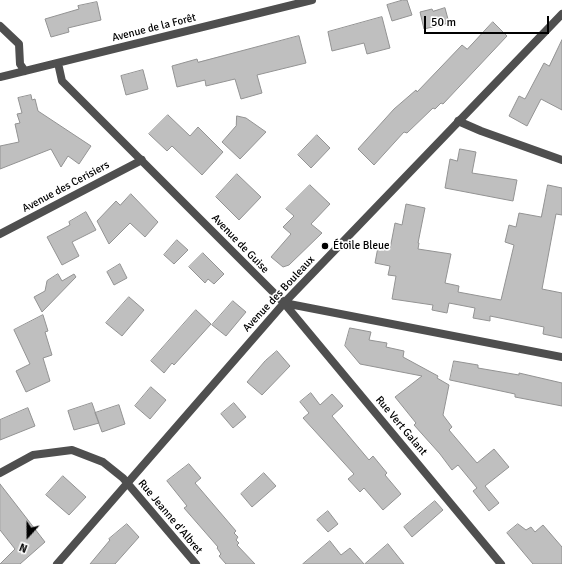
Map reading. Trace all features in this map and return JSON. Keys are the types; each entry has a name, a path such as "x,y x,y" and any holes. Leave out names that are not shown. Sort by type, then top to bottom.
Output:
{"street":[{"name":"Avenue de la Forêt","path":"0,77 312,0"},
{"name":"Avenue des Bouleaux","path":"57,564 284,303 562,14"},
{"path":"0,26 19,44 20,64 25,71"},
{"name":"Avenue de Guise","path":"58,63 62,81 284,303"},
{"path":"458,121 481,131 562,160"},
{"name":"Avenue des Cerisiers","path":"0,234 142,160"},
{"path":"284,303 562,357"},
{"name":"Rue Vert Galant","path":"284,303 501,564"},
{"name":"Rue Jeanne d'Albret","path":"0,473 33,455 72,450 108,466 128,484 196,564"}],"building":[{"path":"407,0 412,15 392,21 387,5"},
{"path":"97,2 101,20 68,28 69,32 51,37 45,19 79,9 78,6"},
{"path":"445,8 449,23 424,29 420,12"},
{"path":"382,17 390,48 367,54 364,43 332,51 328,32"},
{"path":"493,22 507,36 443,104 441,103 435,109 433,108 407,133 404,132 374,165 358,149 394,109 416,90 417,92 462,45 467,49"},
{"path":"299,36 306,63 257,75 262,93 241,99 235,79 206,86 205,80 177,87 172,66 197,59 198,62"},
{"path":"562,40 562,110 541,99 527,126 509,116 519,96 525,99 544,63 549,66"},
{"path":"143,70 148,89 126,95 121,76"},
{"path":"31,95 32,100 35,99 38,111 91,146 79,164 68,156 61,167 51,149 0,169 0,146 19,142 15,124 20,123 17,114 22,113 18,98"},
{"path":"168,115 190,136 198,127 223,152 202,175 172,146 167,151 149,134"},
{"path":"237,116 246,118 266,132 240,159 222,142 236,126"},
{"path":"317,135 330,148 311,168 298,155"},
{"path":"460,149 476,152 472,173 517,180 513,201 445,188 450,159 457,161"},
{"path":"237,174 261,197 239,220 216,197"},
{"path":"310,185 330,204 311,224 322,233 289,265 283,267 271,257 291,234 283,227 294,216 286,209"},
{"path":"548,185 562,188 562,215 556,214 542,289 562,293 562,338 543,334 544,327 490,316 490,321 473,318 475,308 449,303 447,313 432,310 433,305 392,299 396,276 388,275 390,266 375,263 378,247 390,249 395,223 402,225 406,204 425,208 418,249 451,254 445,283 459,286 458,292 501,300 514,245 505,242 509,225 516,227 519,213 541,217"},
{"path":"131,194 158,222 145,237 130,223 109,244 97,221 116,201 120,205"},
{"path":"86,212 96,230 72,242 79,256 62,265 47,237 70,225 69,222"},
{"path":"177,240 188,250 174,264 164,255"},
{"path":"203,253 224,274 214,284 208,279 205,283 189,267"},
{"path":"120,264 127,278 114,285 107,272"},
{"path":"58,274 62,281 74,274 76,277 42,312 34,297 45,291 47,281"},
{"path":"129,297 144,310 122,336 106,323"},
{"path":"233,301 246,312 226,336 212,325"},
{"path":"196,310 211,324 174,365 172,363 164,373 151,361"},
{"path":"43,315 48,331 45,332 52,355 43,358 50,381 26,392 16,371 30,364 14,330"},
{"path":"350,328 371,332 369,340 387,343 386,347 404,351 403,357 438,376 437,378 449,385 443,415 452,427 449,430 477,463 494,449 509,467 485,486 499,503 489,511 473,491 477,488 458,465 452,470 414,425 416,423 395,397 422,376 360,364 345,346"},
{"path":"277,351 290,366 262,395 247,382 265,361"},
{"path":"454,361 478,365 478,368 519,375 519,373 562,383 562,406 515,397 515,394 450,380"},
{"path":"151,387 166,400 150,419 135,406"},
{"path":"311,393 320,405 332,394 343,406 332,416 369,460 373,456 387,473 385,475 401,494 383,510 364,488 360,492 348,479 354,474 303,418 309,413 300,402"},
{"path":"92,403 99,423 74,430 68,411"},
{"path":"234,403 246,417 233,428 221,414"},
{"path":"119,405 125,424 102,432 95,413"},
{"path":"28,408 35,426 0,440 0,420"},
{"path":"189,464 201,478 195,483 236,531 234,533 238,537 236,540 239,543 237,545 255,564 226,564 219,556 221,554 217,548 218,547 184,508 187,506 167,481"},
{"path":"264,473 276,486 252,507 241,494"},
{"path":"63,476 86,497 69,515 46,495"},
{"path":"0,484 45,542 20,564 0,564 15,549 0,530"},
{"path":"435,501 443,510 412,537 404,527"},
{"path":"328,511 338,524 328,532 317,520"},
{"path":"127,524 139,537 115,564 90,564 110,540 109,539"},
{"path":"518,524 526,530 531,527 535,532 543,525 562,547 562,564 533,564 507,533"},
{"path":"330,541 341,555 350,548 364,564 303,564"},
{"path":"388,544 404,564 365,564"}],"place":[{"name":"Étoile Bleue","path":"325,246"}]}
